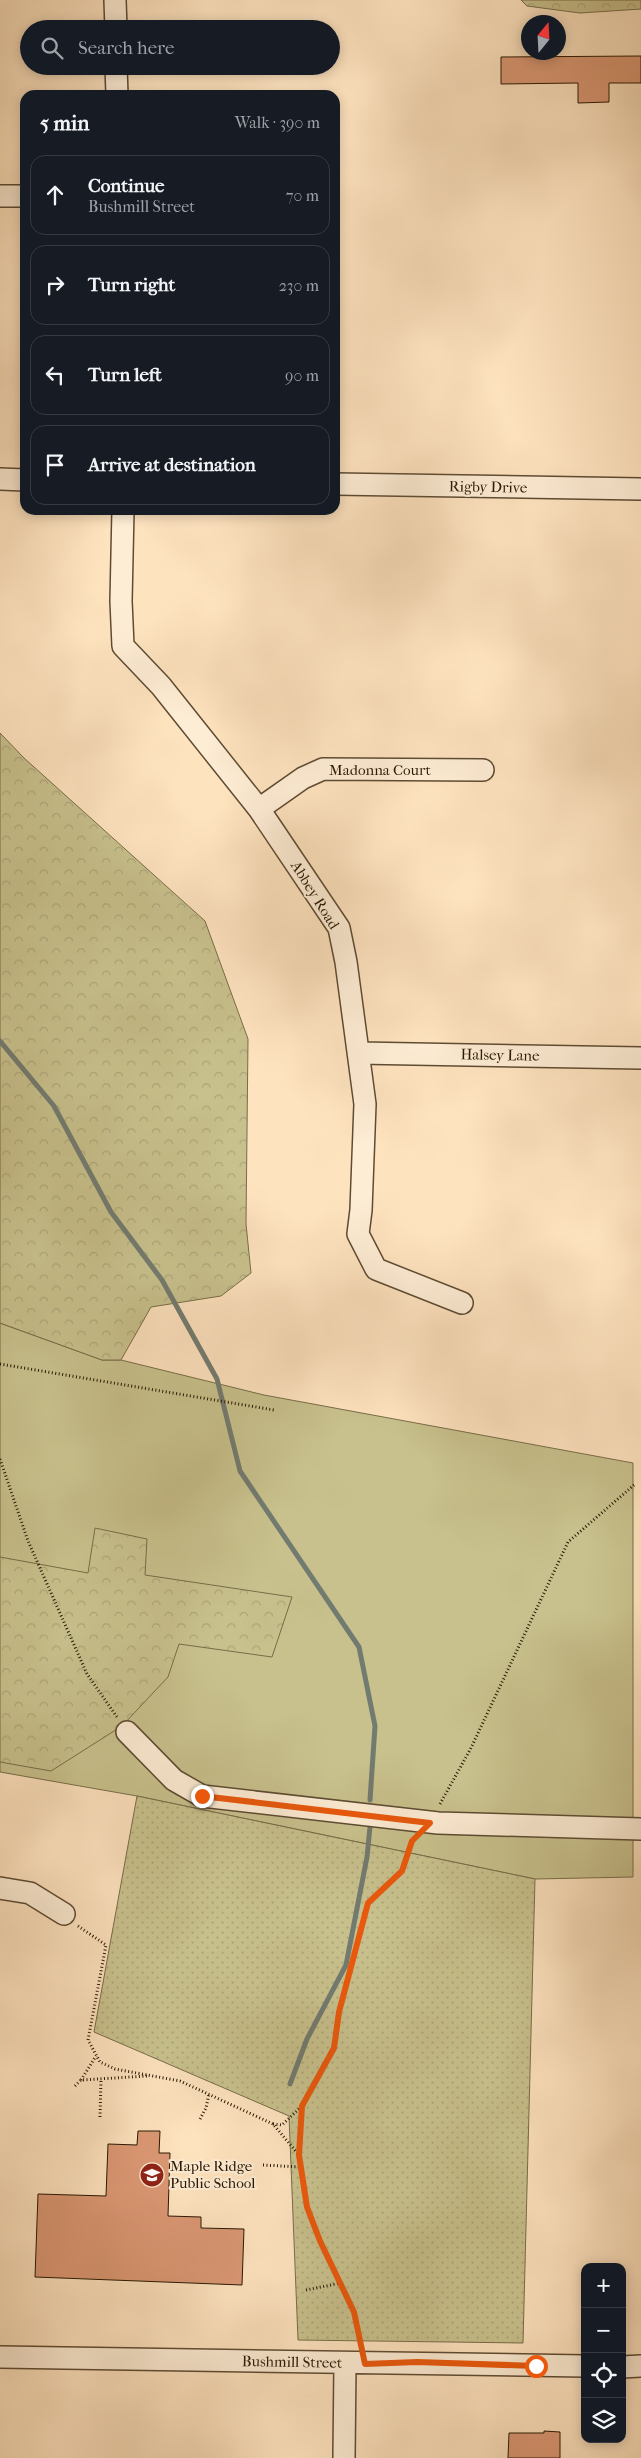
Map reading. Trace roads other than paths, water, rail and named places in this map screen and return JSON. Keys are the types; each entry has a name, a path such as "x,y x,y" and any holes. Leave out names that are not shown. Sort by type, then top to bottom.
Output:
{"street":[{"path":"115,0 116,20"},
{"path":"116,75 117,90"},
{"path":"0,196 20,196"},
{"path":"0,479 20,480"},
{"name":"Rigby Drive","path":"340,484 641,489"},
{"name":"Abbey Road","path":"123,515 121,600 123,646 161,686 259,808 339,928 359,1053 364,1104 361,1210 358,1234 376,1269 462,1303"},
{"name":"Madonna Court","path":"259,808 303,778 323,769 483,770"},
{"name":"Halsey Lane","path":"359,1053 641,1058"},
{"path":"127,1732 174,1780 202,1796 430,1823 641,1829"},
{"path":"0,1888 30,1893 64,1914"},
{"name":"Bushmill Street","path":"0,2357 581,2366"},
{"path":"344,2458 355,2363"},
{"path":"626,2366 641,2366"}],"waterway":[{"path":"0,1041 54,1106 111,1212 162,1280 217,1379 240,1471 359,1647 375,1726 370,1800"},
{"path":"290,2084 307,2039 346,1965 367,1857 370,1827"}],"place":[{"name":"Maple Ridge Public School","path":"152,2175"}]}
